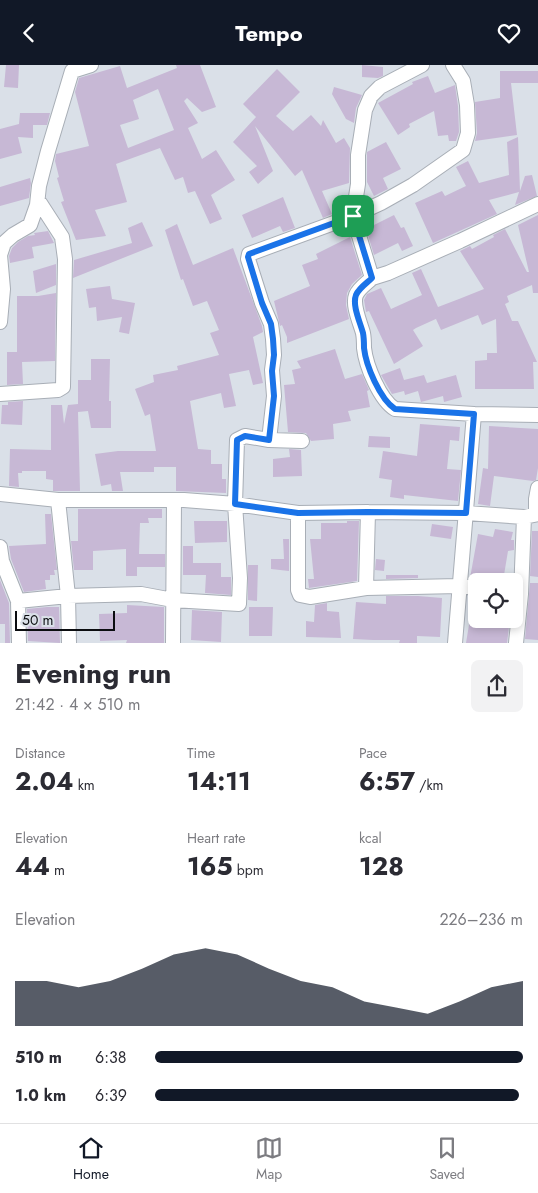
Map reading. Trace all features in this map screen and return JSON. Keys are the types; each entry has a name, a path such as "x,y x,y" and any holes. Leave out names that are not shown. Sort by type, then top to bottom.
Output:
{"street":[{"path":"0,323 3,289 0,255 4,243 30,225 37,205 39,186 48,151 72,68 91,65"},
{"path":"372,278 353,216 358,184 358,155 365,110 371,96 380,87 422,65"},
{"path":"269,440 274,396 272,331 248,257 249,254 353,216 381,203 413,185 463,150 468,133 467,105 463,81 453,65"},
{"path":"0,394 58,390 63,387 65,276 62,237 40,203 37,205"},
{"path":"538,204 460,241 388,273 372,278 360,288 355,302 364,336 367,359 380,395 387,404 395,409 474,414 538,415"},
{"path":"455,643 474,414"},
{"path":"18,601 68,596 141,594 173,599 239,604 240,578 235,504 237,440 245,436 269,440 302,441"},
{"path":"521,573 538,488"},
{"path":"0,494 58,500 174,500 235,504 298,513 368,512 533,515"},
{"path":"58,500 68,596 69,643"},
{"path":"173,643 174,500"},
{"path":"366,588 368,512"},
{"path":"298,513 298,590 300,595 310,597 366,588 468,587"},
{"path":"0,547 2,561 18,601 19,643"},
{"path":"516,628 516,643"}],"building":[{"path":"6,65 19,65 18,88 4,87"},
{"path":"176,65 200,65 216,107 202,112 187,98 184,101 198,123 188,128 202,159 216,150 235,180 211,195 222,219 210,224 195,191 188,193 183,177 175,180 160,148 116,164 127,202 95,210 106,236 76,240 61,202 64,201 57,178 59,177 55,161 56,154 89,146 75,92 79,78 120,66 127,88 177,68","holes":["158,89 174,130 128,148 120,125 139,119 133,100"]},
{"path":"362,65 383,67 383,76 378,78 362,77"},
{"path":"277,69 300,92 276,116 293,131 311,115 321,126 323,120 336,143 344,138 350,148 349,183 322,191 332,214 323,218 302,170 295,176 255,126 273,171 258,184 249,172 257,166 233,142 256,117 243,104"},
{"path":"500,71 538,71 538,83 511,83 517,135 475,141 477,133 475,102 500,98"},
{"path":"428,76 435,93 455,85 459,132 456,141 449,141 448,135 438,136 434,111 409,124 410,127 398,135 378,103 413,84 412,82"},
{"path":"334,87 362,95 356,108 354,123 346,119 332,94"},
{"path":"20,113 50,113 47,125 33,125 33,138 18,137 22,153 0,159 0,129 19,124"},
{"path":"518,137 520,191 525,176 532,175 537,196 515,205 519,192 489,200 497,214 433,243 415,203 442,191 445,196 466,186 456,167 468,161 479,183 509,175 507,142"},
{"path":"386,142 401,169 383,178 388,189 374,196 367,182 367,152"},
{"path":"30,178 29,198 0,206 0,187"},
{"path":"283,197 295,228 283,232 280,226 252,238 242,215"},
{"path":"394,215 401,228 404,227 413,246 402,251 398,243 374,255 366,229"},
{"path":"538,215 538,293 533,293 532,285 507,296 509,302 505,304 512,321 518,321 537,362 533,362 534,389 475,389 475,361 487,360 487,353 497,353 496,319 482,325 478,315 441,330 436,319 438,318 413,330 423,346 394,364 369,311 366,312 364,300 367,294 381,288 391,309 422,295 412,273 421,269 438,307 484,289 460,251 470,246 472,249 505,229 527,272 529,272 518,225"},
{"path":"142,222 153,246 73,278 74,260 132,243 128,228"},
{"path":"177,224 193,265 233,248 262,326 263,332 253,337 263,383 253,385 249,370 229,374 236,406 224,408 221,393 190,401 198,449 211,450 211,464 222,464 222,479 226,479 226,493 176,491 176,467 154,467 154,472 120,472 123,491 112,491 111,484 101,486 95,454 118,451 156,451 150,414 145,416 135,389 154,382 153,375 178,370 177,366 219,355 210,333 219,330 207,301 193,306 183,279 181,280 165,230"},
{"path":"48,231 54,243 32,247 34,258 10,263 9,256 12,248 18,242 28,236 35,235 34,233"},
{"path":"350,237 362,275 352,284 347,293 346,305 349,319 287,343 287,337 282,325 280,326 274,301 310,286 302,265 318,259 316,254"},
{"path":"56,264 56,285 36,293 33,271"},
{"path":"110,286 112,299 135,303 129,334 119,332 122,317 97,321 96,307 89,308 86,289"},
{"path":"56,293 55,361 22,362 23,384 7,385 7,352 17,352 17,296 38,296"},
{"path":"335,349 345,379 362,374 369,390 367,391 370,407 348,411 351,421 333,424 334,439 311,441 306,433 288,432 284,385 295,384 292,370 301,368 297,361"},
{"path":"91,359 110,359 109,401 111,401 111,428 91,428 88,411 78,412 80,491 53,491 53,480 46,479 46,471 22,471 22,473 18,473 19,487 9,486 10,449 51,450 51,405 62,405 64,424 68,405 78,404 78,380 91,380"},
{"path":"400,368 404,380 424,375 427,383 456,375 462,397 444,402 443,396 421,402 418,391 405,395 404,391 392,394 381,375"},
{"path":"23,401 22,425 1,424 2,405 8,405 8,402"},
{"path":"420,424 460,427 459,441 450,440 447,469 461,470 458,501 404,495 404,499 390,497 392,480 379,478 383,451 417,456"},
{"path":"489,426 538,429 538,468 536,480 494,476 490,506 478,504 483,468 488,469"},
{"path":"369,436 390,437 390,448 368,447"},
{"path":"289,449 301,450 302,476 273,477 273,459 290,457"},
{"path":"78,509 162,509 162,518 148,518 149,523 140,523 139,554 165,554 165,567 137,567 137,576 126,576 126,549 93,551 93,570 74,570 71,541 78,541"},
{"path":"45,514 51,514 57,570 54,570 55,575 50,575 50,580 45,580 46,589 24,592 11,559 9,546 46,544"},
{"path":"194,521 227,521 227,542 195,543"},
{"path":"347,521 359,521 357,581 309,588 308,579 314,579 310,539 321,539 321,523 347,523"},
{"path":"432,524 453,527 451,539 430,536"},
{"path":"495,529 513,532 511,540 514,540 514,550 508,551 504,573 471,573 478,534 493,537"},
{"path":"532,531 538,531 538,577 530,576"},
{"path":"283,539 289,539 289,571 271,569 271,559 284,559"},
{"path":"183,546 193,546 193,563 221,563 221,577 231,577 231,595 205,593 206,575 183,575"},
{"path":"376,559 385,560 384,571 375,570"},
{"path":"248,565 258,565 257,601 248,600"},
{"path":"386,575 418,575 418,578 386,579"},
{"path":"0,580 9,603 10,643 5,643 5,624 0,624"},
{"path":"530,583 538,583 538,640 525,639"},
{"path":"386,596 442,598 440,637 417,636 417,643 399,643 400,640 353,639 356,602 386,604"},
{"path":"327,603 327,611 339,612 341,638 306,637 306,621 314,622 315,605"},
{"path":"127,605 164,607 164,643 126,643 127,640 100,641 99,614 127,613"},
{"path":"59,607 60,643 28,641 27,609"},
{"path":"249,607 273,607 272,636 249,636"},
{"path":"192,610 222,612 221,642 191,640"},
{"path":"468,628 509,628 507,643 466,643"}],"route":[{"path":"353,216 372,278 360,288 355,302 364,336 364,349 380,395 387,404 395,409 474,414 466,513 298,513 235,504 237,440 245,436 269,440 274,396 272,371 274,355 271,324 250,267 249,254 353,216"}]}
